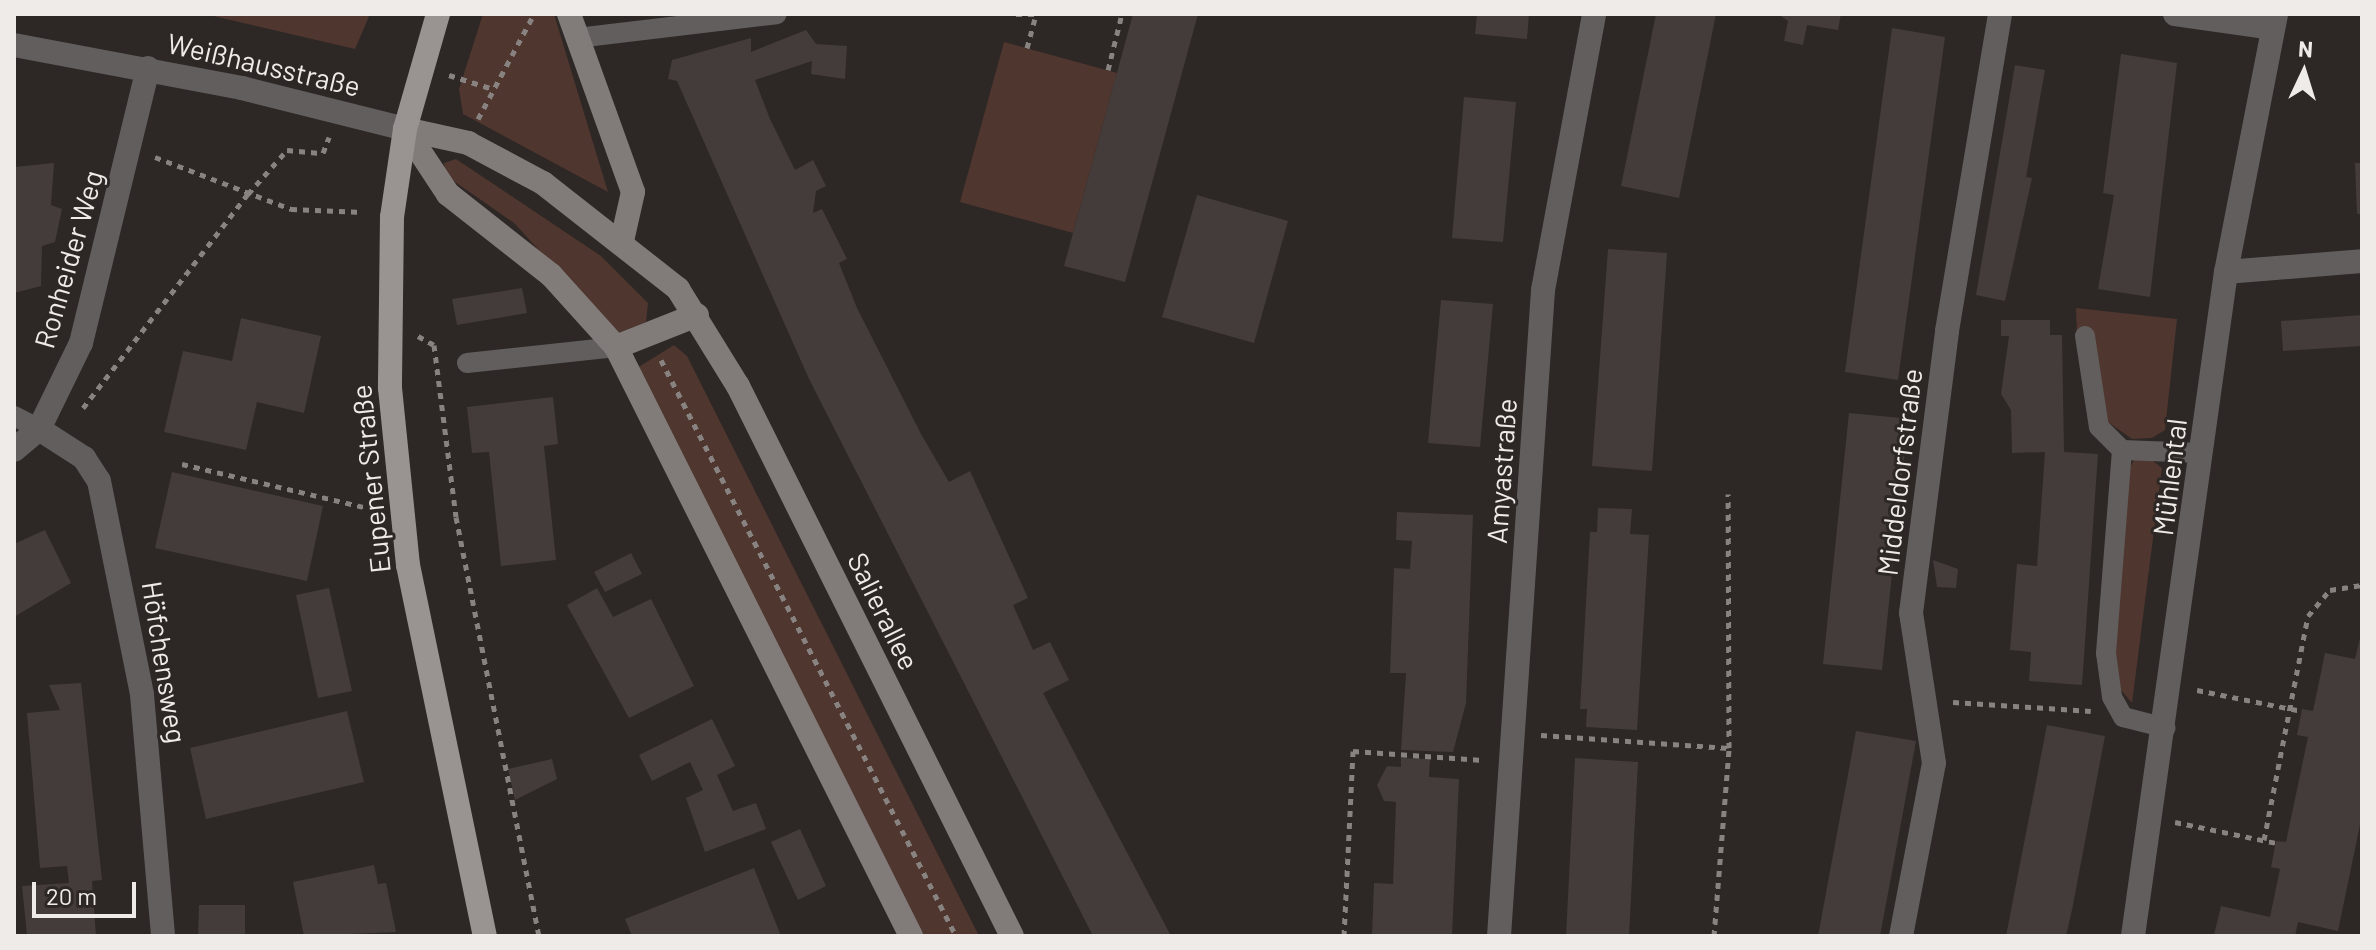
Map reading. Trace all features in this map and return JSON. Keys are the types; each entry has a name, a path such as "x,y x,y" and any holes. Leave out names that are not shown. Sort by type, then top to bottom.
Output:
{"main road":[{"name":"Eupener Straße","path":"438,14 405,129 392,217 386,318 402,516 485,936"}],"street":[{"path":"569,14 633,192 622,241"},
{"name":"Amyastraße","path":"1499,936 1543,290 1594,14"},
{"name":"Middeldorfstraße","path":"1901,936 1934,763 1928,701 1911,613 1947,331 2000,14"},
{"path":"2175,14 2274,21"},
{"name":"Mühlental","path":"2133,936 2173,685 2226,272 2274,21"},
{"name":"Weißhausstraße","path":"14,45 148,68 405,129"},
{"name":"Ronheider Weg","path":"14,450 39,429 81,343 131,148 148,68"},
{"path":"405,129 448,194 551,275 616,347 911,936"},
{"name":"Salierallee","path":"405,129 468,143 543,183 622,241 697,315 1012,936"},
{"path":"2226,272 2362,261"},
{"path":"616,347 697,315"},
{"name":"Höfchensweg","path":"39,429 84,458 99,481 148,739 163,936"}],"lane":[{"path":"577,38 777,14"},
{"path":"2085,336 2099,427 2122,450 2202,453"},
{"path":"467,363 616,347"},
{"path":"14,416 39,429"},
{"path":"2122,450 2106,653 2123,717 2166,728"}],"path":[{"path":"468,143 490,88 534,14"},
{"path":"1016,14 1036,16 1027,48"},
{"path":"1108,70 1122,14"},
{"path":"421,66 490,88"},
{"path":"39,429 94,403 248,194 287,150 323,153 339,111"},
{"path":"131,148 291,209 392,217"},
{"path":"386,318 434,345 456,517 539,936"},
{"path":"648,335 956,936"},
{"path":"182,464 402,516"},
{"path":"1714,936 1729,748 1728,494"},
{"path":"2264,840 2313,608 2330,590 2362,585"},
{"path":"2173,685 2302,711"},
{"path":"1928,701 2123,717"},
{"path":"1513,733 1729,748"},
{"path":"1344,936 1353,751 1511,761"},
{"path":"2206,828 2276,843"},
{"path":"2316,936 2338,936"}],"shaded area":[{"path":"205,14 370,14 355,49"},
{"path":"483,14 554,14 608,192 463,114 459,89"},
{"path":"1004,42 1117,73 1073,233 960,202"},
{"path":"456,159 601,256 648,303 646,322 616,334 514,223 445,175 444,163"},
{"path":"2076,308 2177,319 2165,430 2152,438 2132,439 2108,422 2077,335"},
{"path":"674,345 687,356 979,936 922,936 637,368"},
{"path":"2149,458 2162,468 2132,703 2120,689 2114,652 2127,473 2134,460"}],"building":[{"path":"1133,14 1198,14 1125,282 1064,266"},
{"path":"1477,14 1529,14 1527,39 1475,34"},
{"path":"1656,14 1716,14 1679,198 1621,186"},
{"path":"1778,14 1841,14 1838,30 1807,25 1803,45 1784,41 1788,21"},
{"path":"1892,28 1945,37 1898,380 1845,372"},
{"path":"806,30 816,44 847,46 845,79 811,74 812,61 755,80 770,119 795,170 813,160 826,186 816,191 813,213 822,209 847,259 839,263 857,308 921,434 949,482 970,471 1028,598 1013,605 1033,650 1050,642 1069,680 1043,693 1171,936 1093,936 809,379 677,81 668,79 672,60 751,38 751,52"},
{"path":"2121,54 2177,63 2150,297 2098,289 2114,195 2103,193"},
{"path":"2015,65 2045,70 2026,177 2032,178 2005,301 1976,295"},
{"path":"1464,97 1516,102 1503,242 1452,238"},
{"path":"54,163 51,205 62,209 55,242 42,246 41,286 14,293 14,167"},
{"path":"2355,163 2362,163 2362,214 2357,214"},
{"path":"1197,195 1288,221 1254,343 1162,317"},
{"path":"1608,249 1667,253 1652,471 1592,466"},
{"path":"522,288 527,313 457,325 452,299"},
{"path":"1441,300 1493,304 1480,447 1428,443"},
{"path":"2362,315 2362,346 2283,351 2281,321"},
{"path":"241,318 321,336 304,413 257,402 246,450 164,432 183,351 232,361"},
{"path":"2001,320 2050,320 2050,335 2062,335 2064,452 2098,454 2082,685 2029,681 2031,652 2010,650 2017,564 2037,566 2045,452 2012,453 2011,410 2001,394 2009,336 2001,336"},
{"path":"553,397 558,444 544,446 556,560 501,566 489,452 472,453 467,407"},
{"path":"1849,413 1901,418 1899,439 1906,440 1882,670 1823,664"},
{"path":"172,472 323,506 307,581 155,548"},
{"path":"1598,508 1632,509 1630,534 1649,535 1637,730 1586,727 1587,709 1580,709 1590,532 1597,532"},
{"path":"1397,512 1473,515 1466,703 1453,752 1401,750 1406,673 1390,673 1394,568 1410,569 1412,541 1396,540"},
{"path":"45,530 71,583 14,617 14,544"},
{"path":"631,553 642,574 605,592 594,572"},
{"path":"1933,560 1958,569 1956,588 1937,587"},
{"path":"329,588 352,691 318,698 296,595"},
{"path":"597,588 613,617 651,599 694,686 629,718 567,605"},
{"path":"2362,630 2362,815 2338,931 2298,922 2295,936 2214,935 2221,906 2270,917 2280,869 2271,867 2276,841 2286,842 2308,737 2297,735 2302,709 2313,711 2325,653 2355,659"},
{"path":"81,683 102,880 92,881 96,936 27,936 22,886 69,883 67,866 40,868 27,713 60,710 49,685"},
{"path":"347,711 364,782 206,819 190,748"},
{"path":"712,719 735,766 717,775 733,811 756,803 766,829 705,852 686,798 703,790 690,762 652,781 639,755"},
{"path":"2047,725 2105,736 2072,910 2066,936 2006,936"},
{"path":"1856,731 1916,741 1895,856 1880,936 1818,936"},
{"path":"1401,758 1430,759 1429,777 1459,779 1452,936 1372,936 1374,883 1393,884 1396,802 1384,801 1377,785 1387,766 1401,767"},
{"path":"1575,758 1638,762 1629,936 1566,936"},
{"path":"552,759 557,779 515,800 508,769"},
{"path":"800,829 826,886 798,900 771,842"},
{"path":"374,865 378,884 386,883 396,932 304,936 293,882"},
{"path":"754,868 781,936 632,936 625,919"},
{"path":"199,905 245,905 245,936 198,936"}]}
